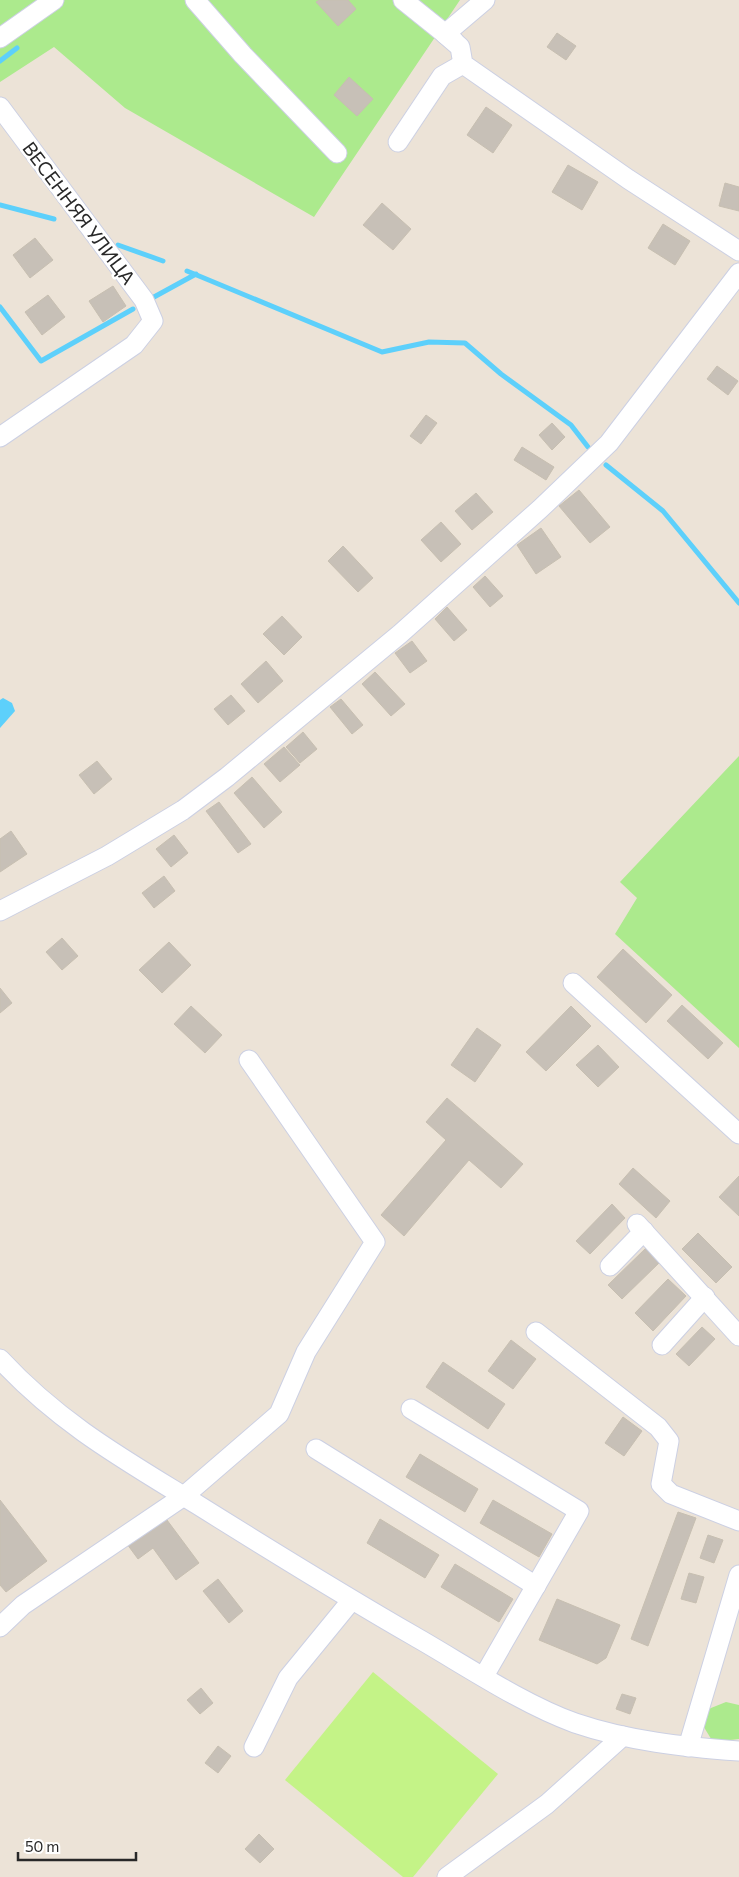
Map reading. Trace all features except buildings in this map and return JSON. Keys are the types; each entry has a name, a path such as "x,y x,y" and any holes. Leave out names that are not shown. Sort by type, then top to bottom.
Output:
{"street":[{"path":"0,38 54,0"},
{"path":"195,0 243,55 337,153"},
{"path":"403,0 460,47 463,64 628,179 739,251"},
{"path":"445,34 485,0"},
{"path":"398,142 442,76 463,64"},
{"name":"ВЕСЕННЯЯ УЛИЦА","path":"0,107 144,300 153,321 134,345 0,437"},
{"path":"0,911 99,860 183,810 227,777 400,634 540,509 609,443 739,273"},
{"path":"574,982 739,1134"},
{"path":"0,1627 22,1605 184,1496 279,1414 306,1352 375,1242 249,1060"},
{"path":"610,1266 640,1228 705,1296 739,1336"},
{"path":"662,1345 705,1296"},
{"path":"536,1332 658,1426 669,1441 661,1484 671,1494 739,1521"},
{"path":"0,1359 40,1399 82,1433 351,1600 484,1676 556,1714 592,1728 623,1736 688,1747 739,1751"},
{"path":"411,1409 579,1512 484,1676"},
{"path":"316,1449 536,1586"},
{"path":"688,1747 739,1575"},
{"path":"254,1747 288,1678 351,1600"},
{"path":"447,1877 547,1804 623,1736"}],"green space":[{"path":"0,0 460,0 314,217 125,108 54,47 0,82"},
{"path":"739,756 739,1048 615,934 637,898 620,882"},
{"path":"373,1672 498,1774 413,1877 403,1877 285,1780"},
{"path":"726,1702 739,1705 739,1739 713,1742 702,1724 706,1710"}],"water":[{"path":"3,698 12,703 15,711 0,728 0,700"}],"waterway":[{"path":"0,61 17,48"},
{"path":"0,205 54,219"},
{"path":"118,245 163,261"},
{"path":"187,271 382,352 429,342 465,343 501,374 571,425 588,447"},
{"path":"154,297 196,274"},
{"path":"0,307 41,361 133,309"},
{"path":"606,465 663,511 739,603"}]}
